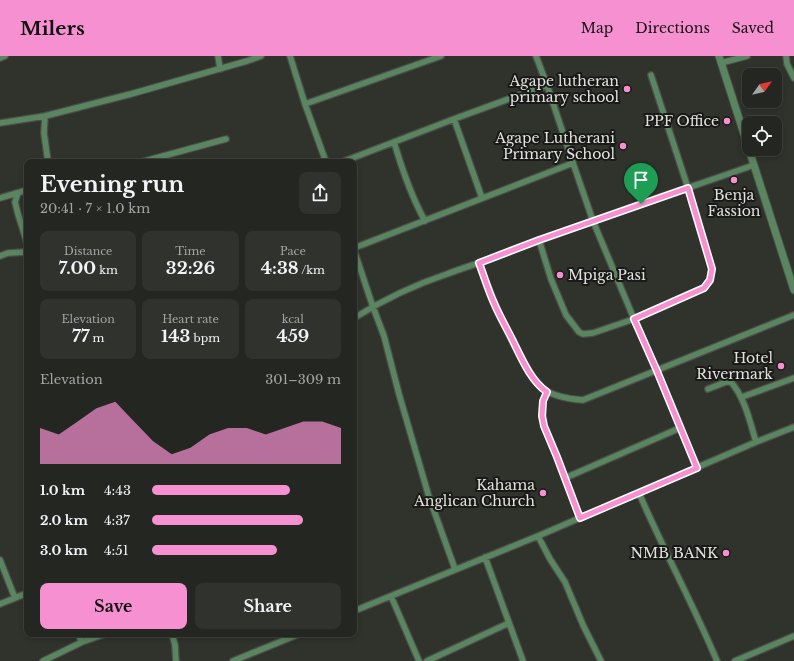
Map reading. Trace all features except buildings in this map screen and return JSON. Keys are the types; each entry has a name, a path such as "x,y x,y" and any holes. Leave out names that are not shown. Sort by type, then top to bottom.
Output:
{"street":[{"path":"0,58 5,56"},
{"path":"218,56 220,69"},
{"path":"0,123 45,116 131,94 261,56"},
{"path":"290,56 305,104 325,159"},
{"path":"305,104 432,58 442,56"},
{"path":"536,56 593,221 697,468"},
{"path":"747,56 719,58 794,290"},
{"path":"786,56 787,64 794,78"},
{"path":"539,240 551,279 566,315 578,332 583,334 593,333 634,319 704,288 710,280 712,269 688,188 651,75"},
{"path":"350,159 547,85"},
{"path":"45,116 44,132 48,159"},
{"path":"454,119 482,198"},
{"path":"151,159 226,139"},
{"path":"394,142 412,194 425,221"},
{"path":"164,159 165,155"},
{"path":"357,248 573,163"},
{"path":"357,316 409,289 446,274 754,165"},
{"path":"0,198 24,191"},
{"path":"18,193 15,202 24,233"},
{"path":"0,256 8,253 24,252"},
{"path":"357,258 384,336 429,497 455,569"},
{"path":"479,263 494,303 528,370 541,388 547,392 570,399 582,400 794,315"},
{"path":"742,397 794,378"},
{"path":"708,389 726,382 731,382 736,387 742,397 756,442"},
{"path":"547,392 543,401 542,416 544,426 580,518"},
{"path":"357,610 538,536 794,427"},
{"path":"565,478 680,428"},
{"path":"639,492 717,661"},
{"path":"538,536 565,582 600,661"},
{"path":"485,557 523,661"},
{"path":"0,560 15,598"},
{"path":"0,604 24,594"},
{"path":"391,596 419,661"},
{"path":"427,661 508,623"},
{"path":"735,661 744,659 794,636"},
{"path":"80,637 82,642"},
{"path":"43,661 82,642 96,637"},
{"path":"173,637 176,661"},
{"path":"233,661 293,637"}],"place":[{"name":"Agape lutheran primary school","path":"627,89"},
{"name":"PPF Office","path":"727,121"},
{"name":"Agape Lutherani Primary School","path":"623,146"},
{"name":"Benja Fassion","path":"734,180"},
{"name":"Mpiga Pasi","path":"560,275"},
{"name":"Hotel Rivermark","path":"781,366"},
{"name":"Kahama Anglican Church","path":"543,493"},
{"name":"NMB BANK","path":"726,553"}],"route":[{"path":"688,188 712,269 710,280 704,288 634,319 697,468 580,518 544,426 542,416 543,401 547,392 537,383 518,352 494,303 479,263 641,204 688,188"}]}
